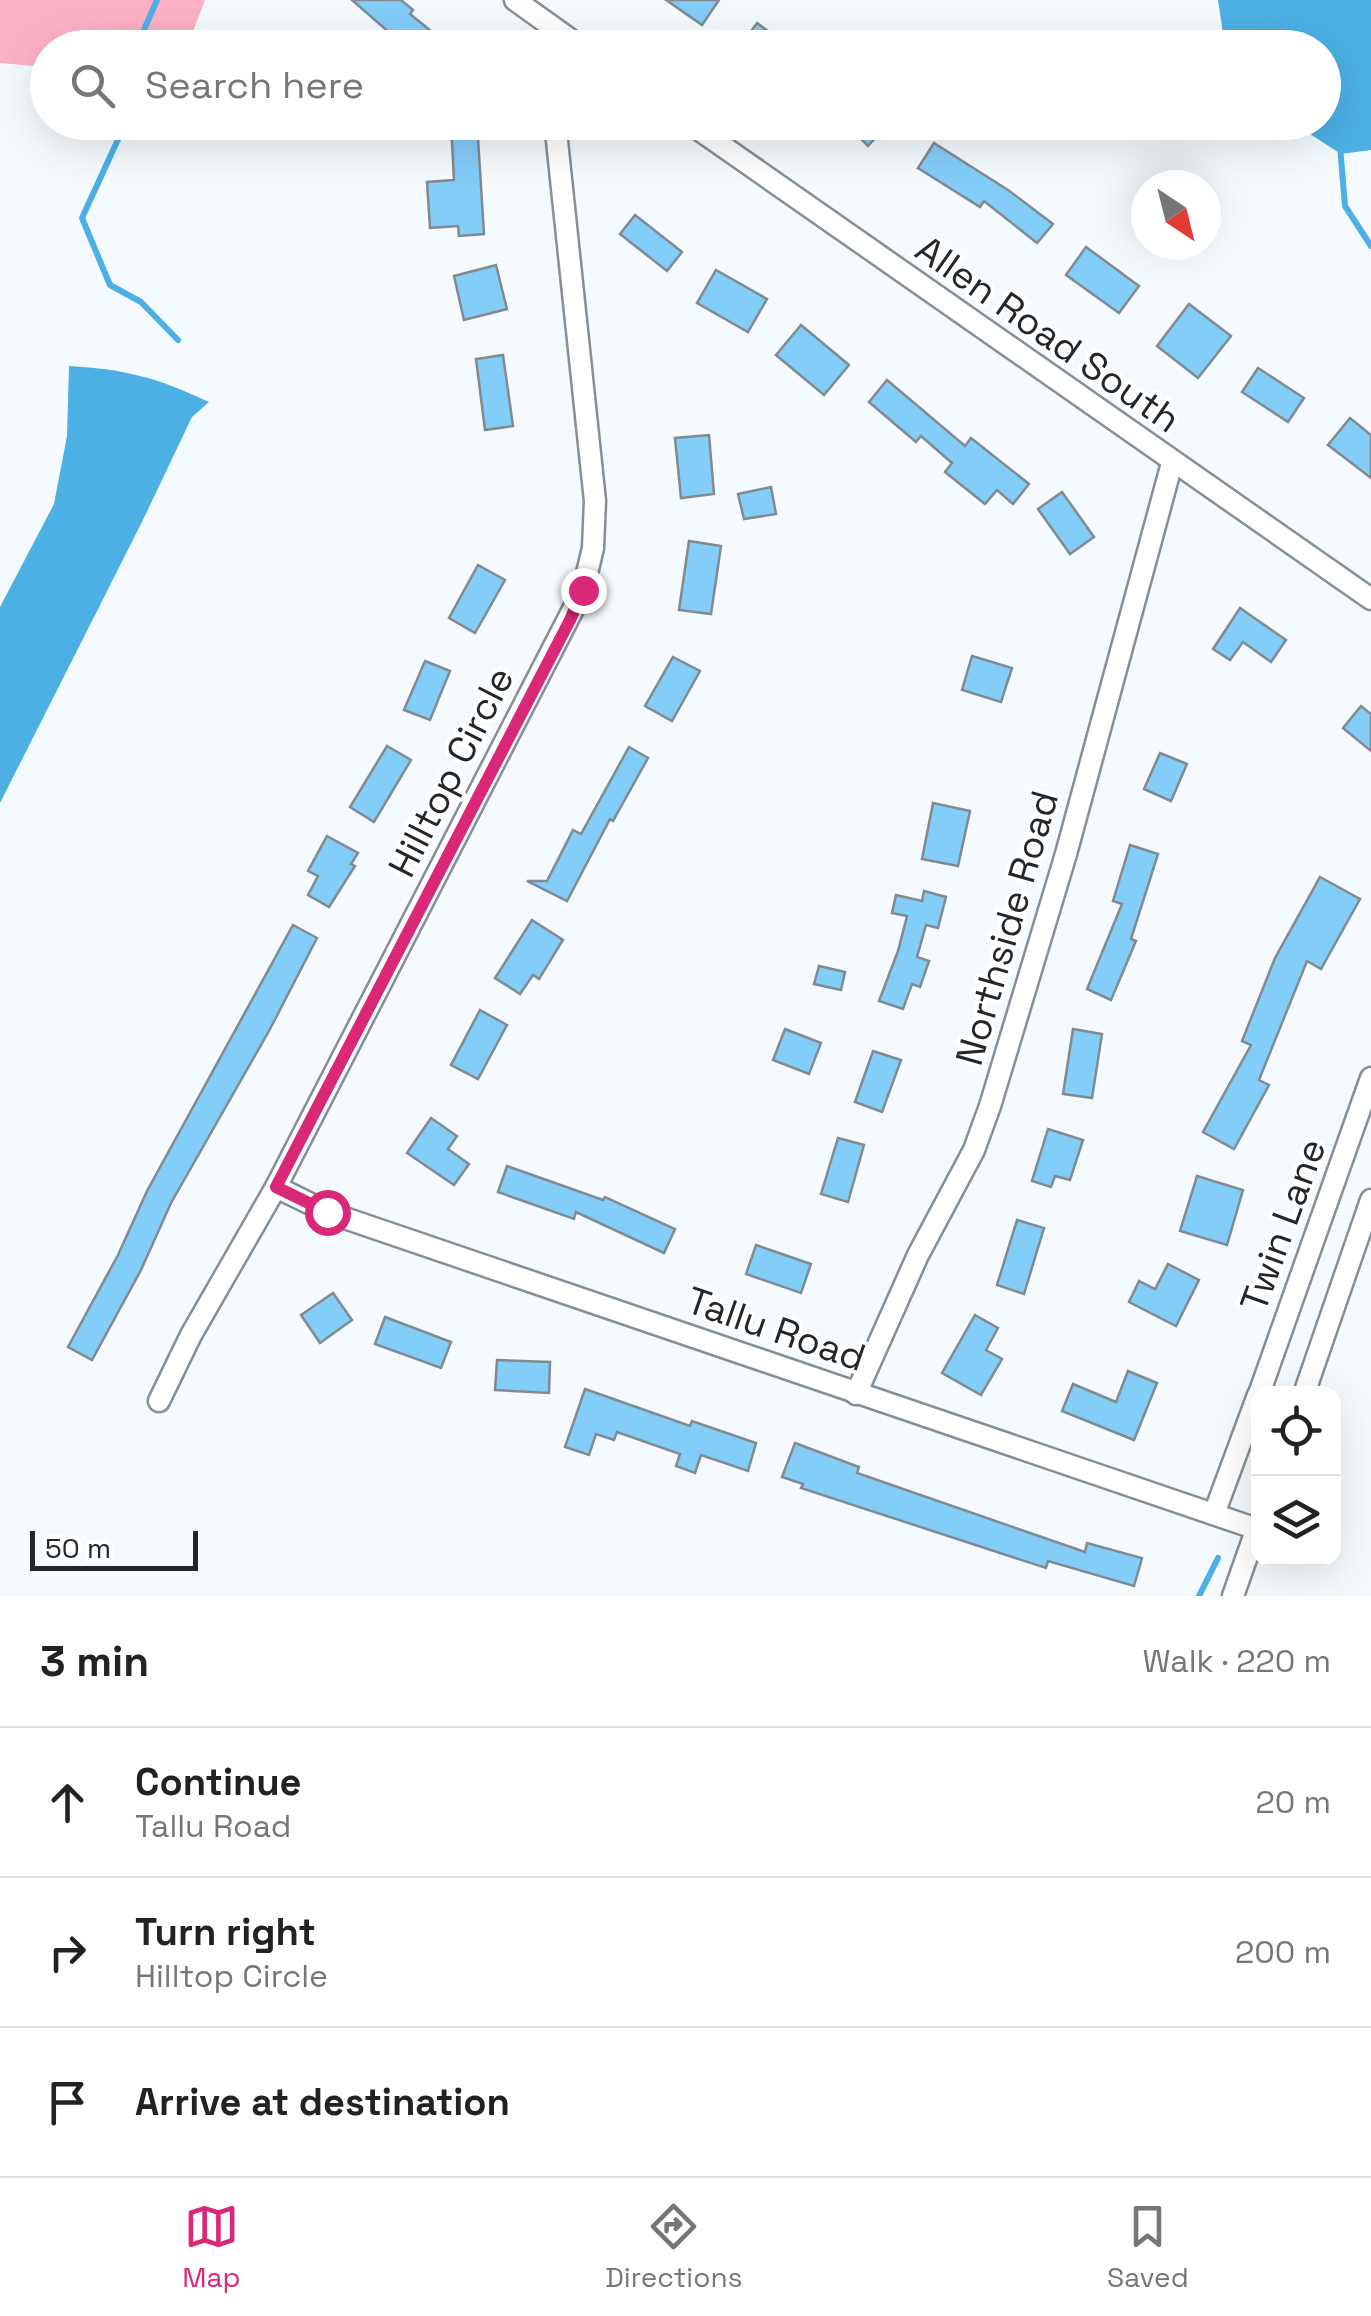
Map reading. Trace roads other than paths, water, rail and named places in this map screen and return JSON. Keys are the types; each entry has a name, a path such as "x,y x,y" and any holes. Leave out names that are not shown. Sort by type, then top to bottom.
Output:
{"street":[{"path":"515,0 553,30"},
{"name":"Hilltop Circle","path":"159,1401 191,1335 276,1187 583,590 593,548 595,501 557,140"},
{"name":"Allen Road South","path":"714,140 1371,599"},
{"name":"Northside Road","path":"856,1394 910,1272 974,1150 990,1106 1066,854 1172,463"},
{"name":"Twin Lane","path":"1262,1386 1371,1078"},
{"name":"Tallu Road","path":"276,1187 327,1212 1251,1525"},
{"name":"Twin Lane","path":"1307,1386 1371,1200"},
{"name":"Twin Lane","path":"1214,1514 1251,1415"},
{"path":"1233,1596 1251,1546"}],"water":[{"path":"1218,0 1371,0 1371,150 1341,154 1319,140 1341,140 1341,30 1223,30"},
{"path":"69,366 141,376 209,402 192,417 0,803 0,607 54,504 67,436"}],"waterway":[{"path":"144,30 157,0"},
{"path":"118,140 82,218 110,285 141,302 178,340"},
{"path":"1340,146 1345,206 1371,246"},
{"path":"1199,1596 1218,1558"}]}
